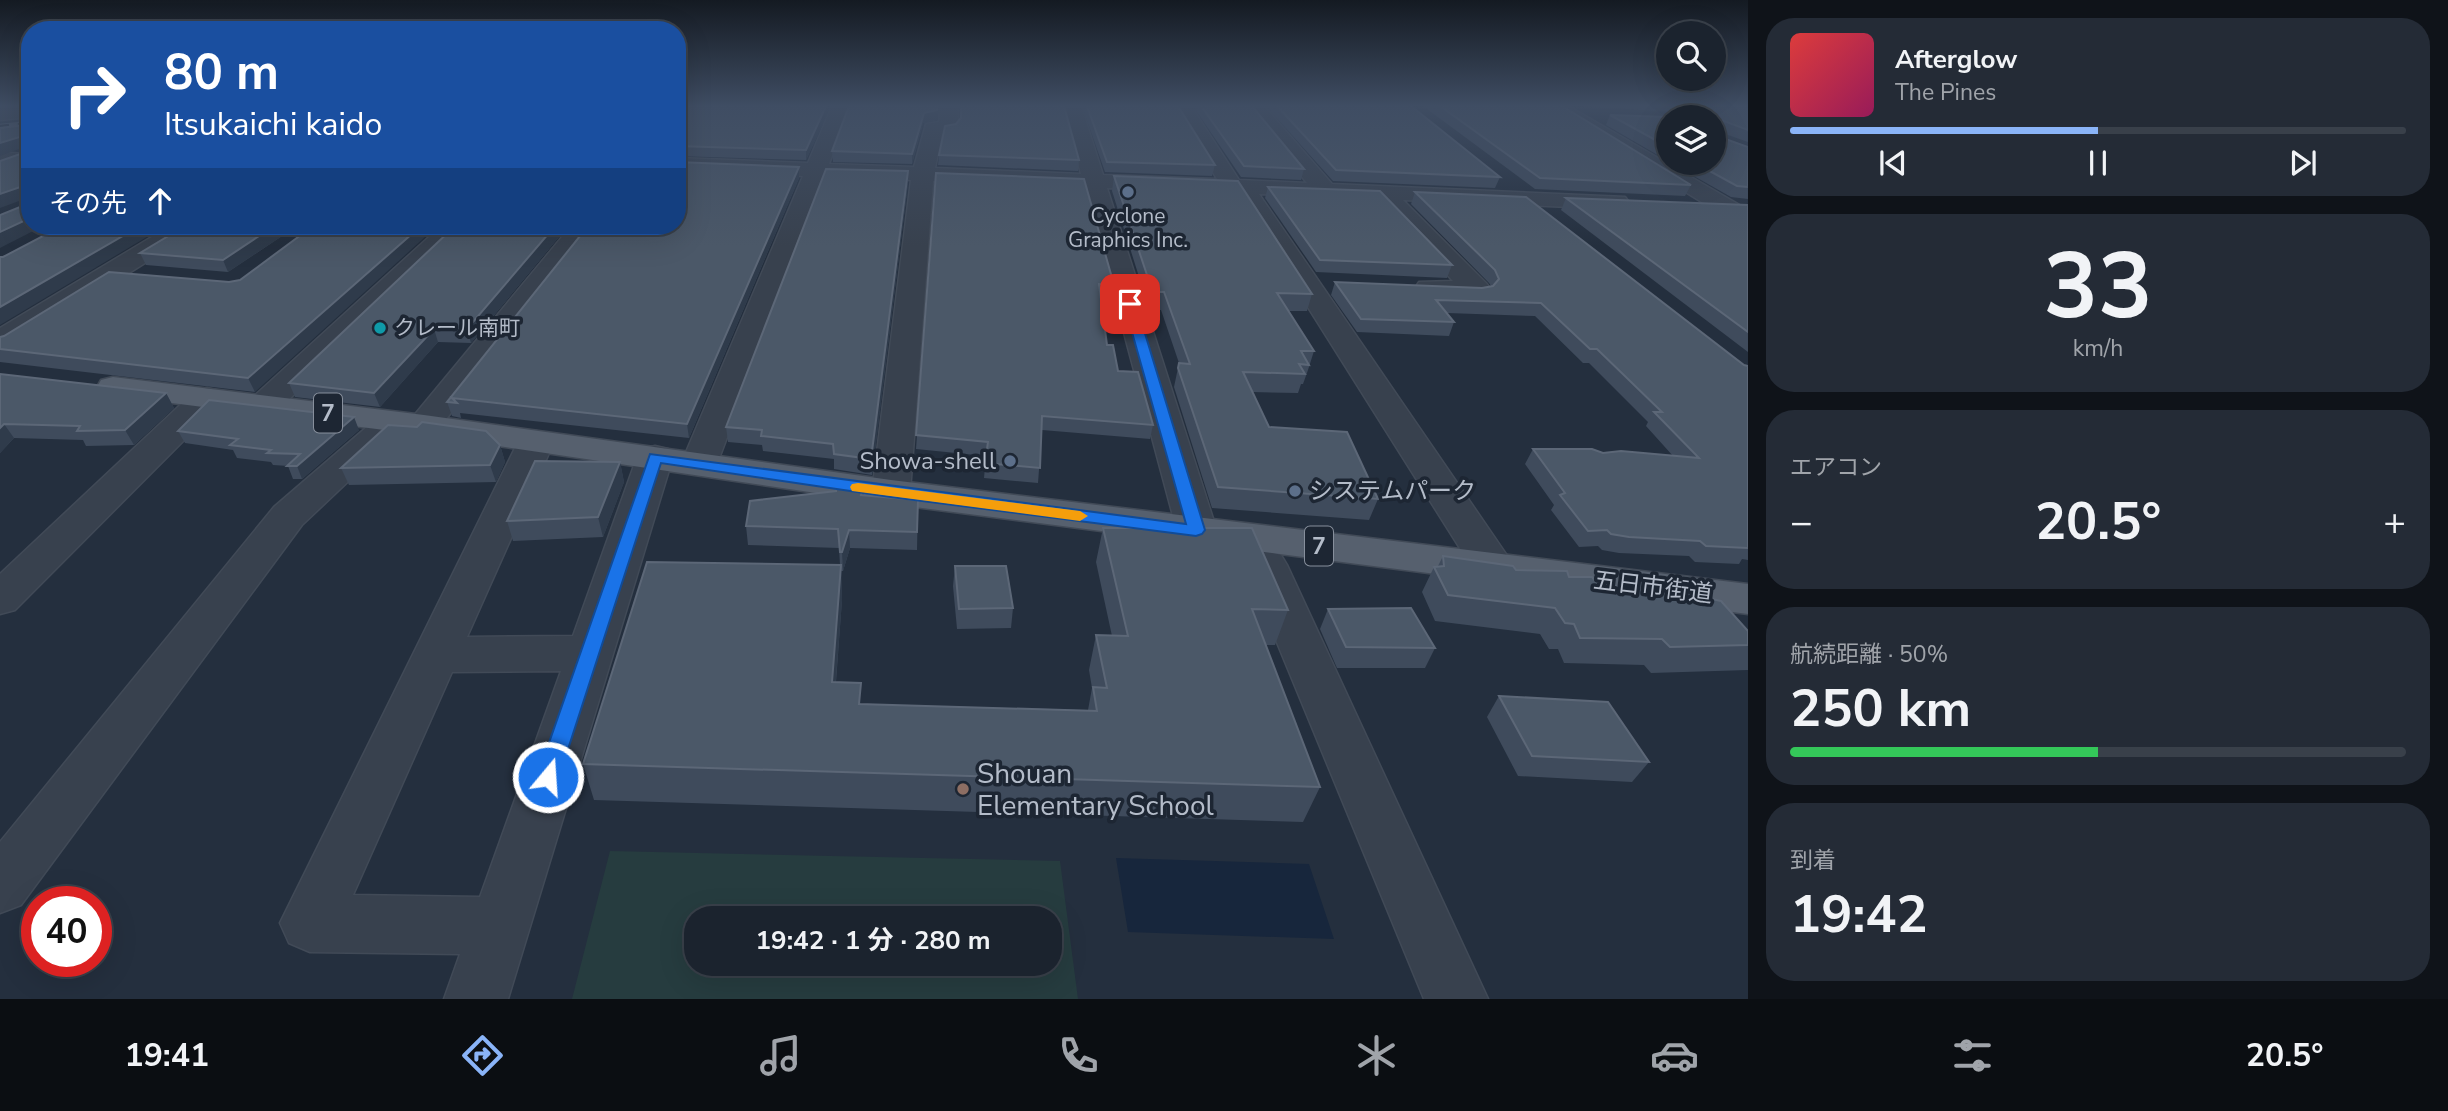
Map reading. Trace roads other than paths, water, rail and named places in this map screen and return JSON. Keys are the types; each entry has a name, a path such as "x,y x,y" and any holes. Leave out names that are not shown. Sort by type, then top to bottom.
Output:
{"main road":[{"name":"7","path":"83,384 409,423 891,492"},
{"name":"五日市街道","path":"891,492 1699,593"}],"street":[{"path":"476,999 589,653 677,461 731,389 824,153"},
{"path":"891,492 923,174 928,153"},
{"path":"1086,153 1196,530"},
{"path":"1214,153 1238,187 1320,284 1493,567"},
{"path":"1293,153 1325,190"},
{"path":"1635,153 1737,207 1748,220"},
{"path":"686,164 1633,203"},
{"path":"1495,173 1560,225"},
{"path":"1383,193 1477,290 1398,287"},
{"path":"1673,205 1737,207"},
{"path":"0,341 172,235"},
{"path":"264,405 445,235"},
{"path":"0,886 288,516 409,423 576,235"},
{"path":"109,273 147,276"},
{"path":"0,599 207,398"},
{"path":"500,926 310,923 536,442"},
{"path":"1254,537 1456,999"},
{"path":"1699,593 1744,618"},
{"path":"436,654 589,653"}],"water":[{"path":"1116,858 1309,864 1334,939 1128,932"}],"place":[{"name":"Cyclone Graphics Inc.","path":"1128,192"},
{"name":"クレール南町","path":"380,328"},
{"name":"Showa-shell","path":"1010,461"},
{"name":"システムパーク","path":"1295,491"},
{"name":"Shouan Elementary School","path":"963,789"}]}
